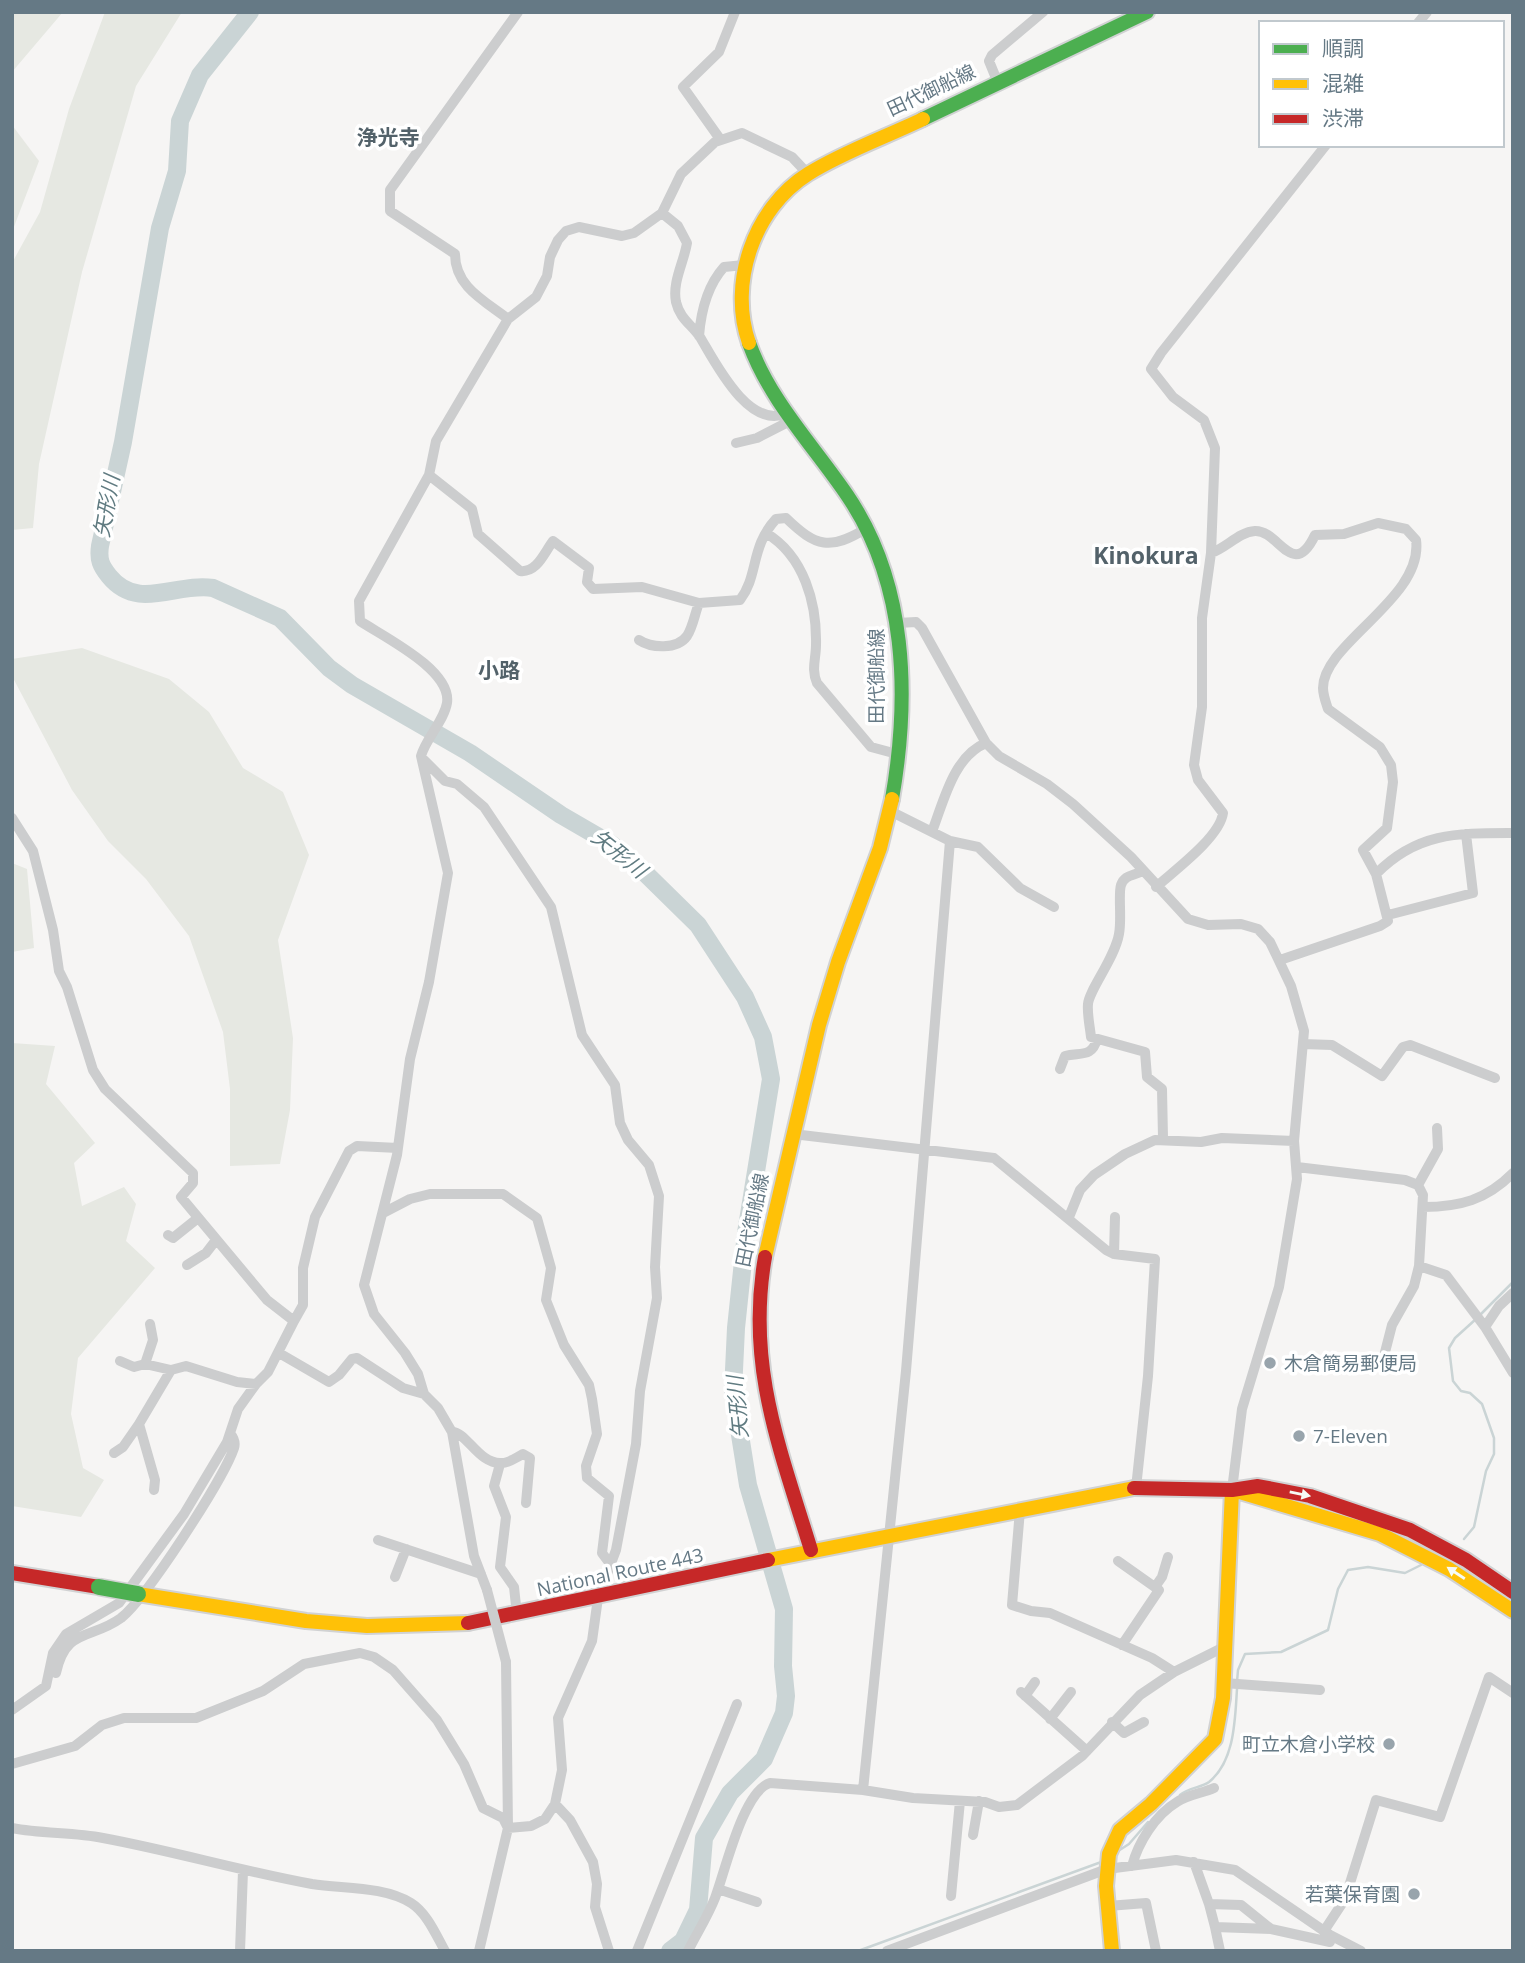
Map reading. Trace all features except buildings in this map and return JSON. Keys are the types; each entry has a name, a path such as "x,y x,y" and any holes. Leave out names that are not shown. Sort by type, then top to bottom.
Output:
{"main road":[{"name":"田代御船線","path":"811,1550 767,1402 759,1352 761,1280 793,1134 837,964 875,867 890,811 897,754 898,623 888,581 867,528 840,482 790,416 755,363 743,331 741,281 744,265 762,222 792,186 808,174 1147,12"},
{"name":"National Route 443","path":"12,1573 306,1621 367,1626 460,1624 598,1598 811,1550 1136,1488 1232,1490 1258,1486 1310,1496 1410,1530 1466,1560 1513,1592"},
{"name":"National Route 443","path":"1232,1490 1255,1500 1334,1517 1388,1538 1443,1564 1513,1611"},
{"path":"1112,1951 1107,1869 1109,1854 1120,1830 1151,1804 1215,1739 1224,1683 1232,1490"}],"street":[{"path":"508,319 465,286 455,268 455,254 390,211 388,205 390,190 518,12"},
{"path":"720,139 683,87 719,52 735,12"},
{"path":"998,83 989,61 992,55 1043,12"},
{"path":"479,1951 508,1828 506,1662 473,1548 452,1432 438,1408 424,1394 418,1374 405,1353 368,1301 364,1284 398,1149 410,1059 429,982 448,873 424,755 445,708 447,694 440,677 360,621 357,612 359,601 429,475 436,441 508,319 536,297 547,276 550,257 566,231 579,227 622,236 634,233 662,213 681,174 720,139 742,133 792,156 808,174"},
{"path":"1157,887 1222,823 1223,813 1198,780 1194,765 1202,707 1202,618 1211,552 1215,448 1204,421 1167,390 1151,369 1324,147"},
{"path":"662,213 686,235 687,243 675,289 681,318 699,336 733,391 766,415 790,416"},
{"path":"699,336 705,301 716,276 724,267 744,265"},
{"path":"736,443 757,439 790,416"},
{"path":"429,475 472,509 478,534 520,571 536,565 553,541 589,568 587,582 593,589 642,587 699,603 740,600 750,582 756,550 776,519 783,517 801,534 817,542 838,541 867,528"},
{"path":"1211,552 1224,549 1252,531 1263,532 1286,552 1299,554 1305,551 1315,535 1344,534 1378,523 1405,529 1416,540 1415,566 1388,603 1335,661 1323,686 1328,709 1380,747 1391,765 1393,782 1387,828 1363,850 1376,874 1388,921 1280,960"},
{"path":"766,533 789,551 808,587 816,642 813,674 817,683 871,747 897,754"},
{"path":"639,640 653,647 681,640 687,636 699,603"},
{"path":"898,623 916,622 922,628 986,743 999,756 1073,804 1183,915 1195,923 1241,924 1258,929 1280,960 1301,1017 1303,1044 1294,1141 1297,1167 1282,1276 1242,1409 1232,1490"},
{"path":"933,830 960,767 972,750 986,743"},
{"path":"424,755 445,781 457,784 484,807 514,856 551,907 582,1035 615,1085 620,1123 628,1140 649,1165 657,1183 657,1298 640,1391 636,1444 611,1564 598,1598 592,1641 558,1718 562,1770 555,1804 545,1819 531,1826 508,1828"},
{"path":"890,811 933,830 950,841 978,847 1015,884 1054,907"},
{"path":"12,818 33,851 53,930 59,971 67,987 93,1070 106,1089 194,1173 193,1183 181,1197 267,1300 295,1321"},
{"path":"1376,874 1420,841 1434,836 1513,833"},
{"path":"1388,915 1473,893 1466,834"},
{"path":"863,1790 906,1371 922,1150 950,841"},
{"path":"1142,871 1126,877 1122,883 1123,912 1119,936 1109,965 1088,1002 1091,1036 1145,1052 1147,1077 1162,1088 1163,1138"},
{"path":"1060,1069 1065,1056 1086,1055 1095,1047 1097,1039"},
{"path":"1303,1044 1332,1045 1382,1076 1403,1047 1410,1045 1495,1078"},
{"path":"1418,1185 1438,1149 1437,1128"},
{"path":"793,1134 994,1158 1114,1254 1155,1259 1148,1376 1136,1488"},
{"path":"1069,1217 1080,1190 1101,1169 1133,1150 1163,1138 1201,1142 1222,1138 1294,1141"},
{"path":"46,1686 53,1653 66,1634 119,1603 191,1502 230,1433 238,1409 268,1372 279,1353 303,1305 303,1268 315,1217 349,1151 357,1146 398,1149"},
{"path":"1297,1167 1405,1180 1418,1185 1423,1195 1419,1266 1415,1286 1392,1325 1383,1360"},
{"path":"1423,1207 1464,1204 1479,1200 1513,1173"},
{"path":"383,1213 410,1199 429,1194 503,1194 537,1218 551,1268 546,1300 564,1345 589,1385 592,1399 597,1434 586,1472 589,1481 609,1496 602,1553 611,1564"},
{"path":"1114,1254 1115,1217"},
{"path":"168,1236 173,1238 198,1218"},
{"path":"187,1265 206,1253 216,1240"},
{"path":"1419,1266 1446,1275 1484,1326 1513,1373"},
{"path":"1484,1326 1513,1293"},
{"path":"145,1364 153,1340 150,1324"},
{"path":"279,1353 329,1382 339,1375 352,1359 357,1358 403,1388 424,1394"},
{"path":"120,1361 134,1367 145,1364 171,1370 187,1366 256,1384"},
{"path":"114,1453 123,1447 139,1424 171,1370"},
{"path":"139,1424 155,1480 154,1490"},
{"path":"452,1432 459,1433 480,1455 500,1464 523,1454 530,1458 526,1503"},
{"path":"12,1710 55,1677 63,1649 74,1639 121,1617 209,1493 234,1448 235,1441 230,1433"},
{"path":"500,1464 494,1486 506,1517 500,1567 514,1587 517,1615"},
{"path":"1020,1510 1012,1605 1050,1613 1174,1672"},
{"path":"378,1540 481,1574"},
{"path":"395,1577 406,1549"},
{"path":"1155,1587 1162,1577 1168,1557"},
{"path":"1118,1561 1159,1590 1122,1646"},
{"path":"688,1951 718,1889 737,1834 757,1791 763,1785 863,1790 914,1798 979,1801 999,1807 1017,1805 1087,1751 1140,1695 1174,1672 1226,1646"},
{"path":"12,1764 75,1746 102,1726 124,1718 195,1718 263,1691 304,1664 360,1653 374,1657 409,1686 437,1720 464,1764 483,1808 503,1818 508,1828"},
{"path":"1328,1940 1345,1899 1377,1800 1440,1817 1489,1677 1513,1693"},
{"path":"1035,1682 1023,1694 1087,1751"},
{"path":"1224,1683 1320,1690"},
{"path":"1050,1719 1071,1692"},
{"path":"638,1951 737,1704"},
{"path":"1112,1722 1124,1733 1143,1723"},
{"path":"1132,1866 1138,1844 1166,1812 1177,1802 1214,1788"},
{"path":"951,1896 960,1801"},
{"path":"973,1835 979,1801"},
{"path":"555,1804 570,1820 593,1862 597,1884 595,1907 609,1951"},
{"path":"12,1828 43,1834 100,1837 243,1871 314,1884 389,1893 412,1904 422,1914 445,1951"},
{"path":"887,1951 1107,1869 1176,1860 1235,1870 1251,1879 1328,1940"},
{"path":"1194,1862 1209,1904 1220,1951"},
{"path":"240,1951 243,1871"},
{"path":"718,1889 757,1902"},
{"path":"1108,1906 1146,1903 1156,1951"},
{"path":"1209,1904 1241,1905 1271,1929"},
{"path":"1215,1927 1271,1929 1328,1940 1361,1951"}],"shaded area":[{"path":"12,12 63,12 12,72"},
{"path":"105,12 182,12 136,86 82,272 39,464 33,528 12,530 12,263 40,212 69,109"},
{"path":"12,125 39,161 12,232"},
{"path":"82,648 169,679 209,712 243,768 283,792 309,855 278,940 293,1038 290,1110 280,1164 230,1166 230,1089 223,1032 189,936 146,879 108,841 72,790 12,676 12,659"},
{"path":"12,863 27,869 34,948 12,952"},
{"path":"12,1043 55,1046 46,1084 95,1143 74,1163 82,1206 124,1187 136,1204 126,1241 155,1268 78,1358 71,1414 83,1468 104,1480 81,1517 12,1506"}],"waterway":[{"name":"矢形川","path":"250,12 200,75 180,121 177,171 160,228 123,442 100,546 102,566 120,587 132,592 145,594 199,587 213,588 280,618 329,668 352,685 470,753 561,815 611,844 698,925 745,997 763,1037 771,1079 746,1233 736,1328 733,1391 748,1485 784,1609 783,1666 786,1696 784,1713 764,1759 730,1793 704,1838 698,1910 683,1941 670,1951"},
{"path":"1481,1314 1513,1282"},
{"path":"1464,1539 1474,1527 1486,1471 1494,1454 1494,1438 1482,1404 1470,1393 1461,1391 1453,1381 1449,1348 1455,1338 1476,1319"},
{"path":"1237,1682 1238,1670 1245,1654 1281,1652 1328,1630 1338,1589 1348,1570 1368,1567 1405,1573 1421,1565"},
{"path":"1180,1795 1209,1782 1224,1763 1232,1739 1237,1689"},
{"path":"1115,1853 1129,1844 1148,1822"},
{"path":"858,1951 1104,1861"}],"traffic: fast":[{"path":"923,119 1147,12"},
{"path":"749,343 780,403 847,495 867,529 882,565 899,641 901,681 898,760 892,799"},
{"path":"99,1587 138,1594"}],"traffic: slow":[{"path":"749,343 743,320 744,272 750,249 773,206 789,189 821,166 923,119"},
{"path":"765,1257 819,1025 838,962 880,848 892,799"},
{"path":"768,1560 1134,1488"},
{"path":"1112,1951 1106,1886 1109,1854 1120,1830 1151,1804 1215,1739 1223,1698 1232,1490"},
{"path":"1233,1490 1380,1534 1449,1569 1513,1611"},
{"path":"138,1594 306,1621 367,1626 468,1623"}],"traffic: jam":[{"path":"765,1257 760,1296 763,1371 778,1441 811,1550"},
{"path":"1134,1488 1232,1490 1258,1486 1310,1496 1410,1530 1466,1560 1513,1592"},
{"path":"468,1623 768,1560"},
{"path":"12,1573 99,1587"}],"place":[{"name":"木倉簡易郵便局","path":"1270,1363"},
{"name":"7-Eleven","path":"1299,1436"},
{"name":"町立木倉小学校","path":"1389,1744"},
{"name":"若葉保育園","path":"1414,1894"}],"district":[{"name":"浄光寺","path":"388,138"},
{"name":"Kinokura","path":"1146,556"},
{"name":"小路","path":"499,671"}]}
